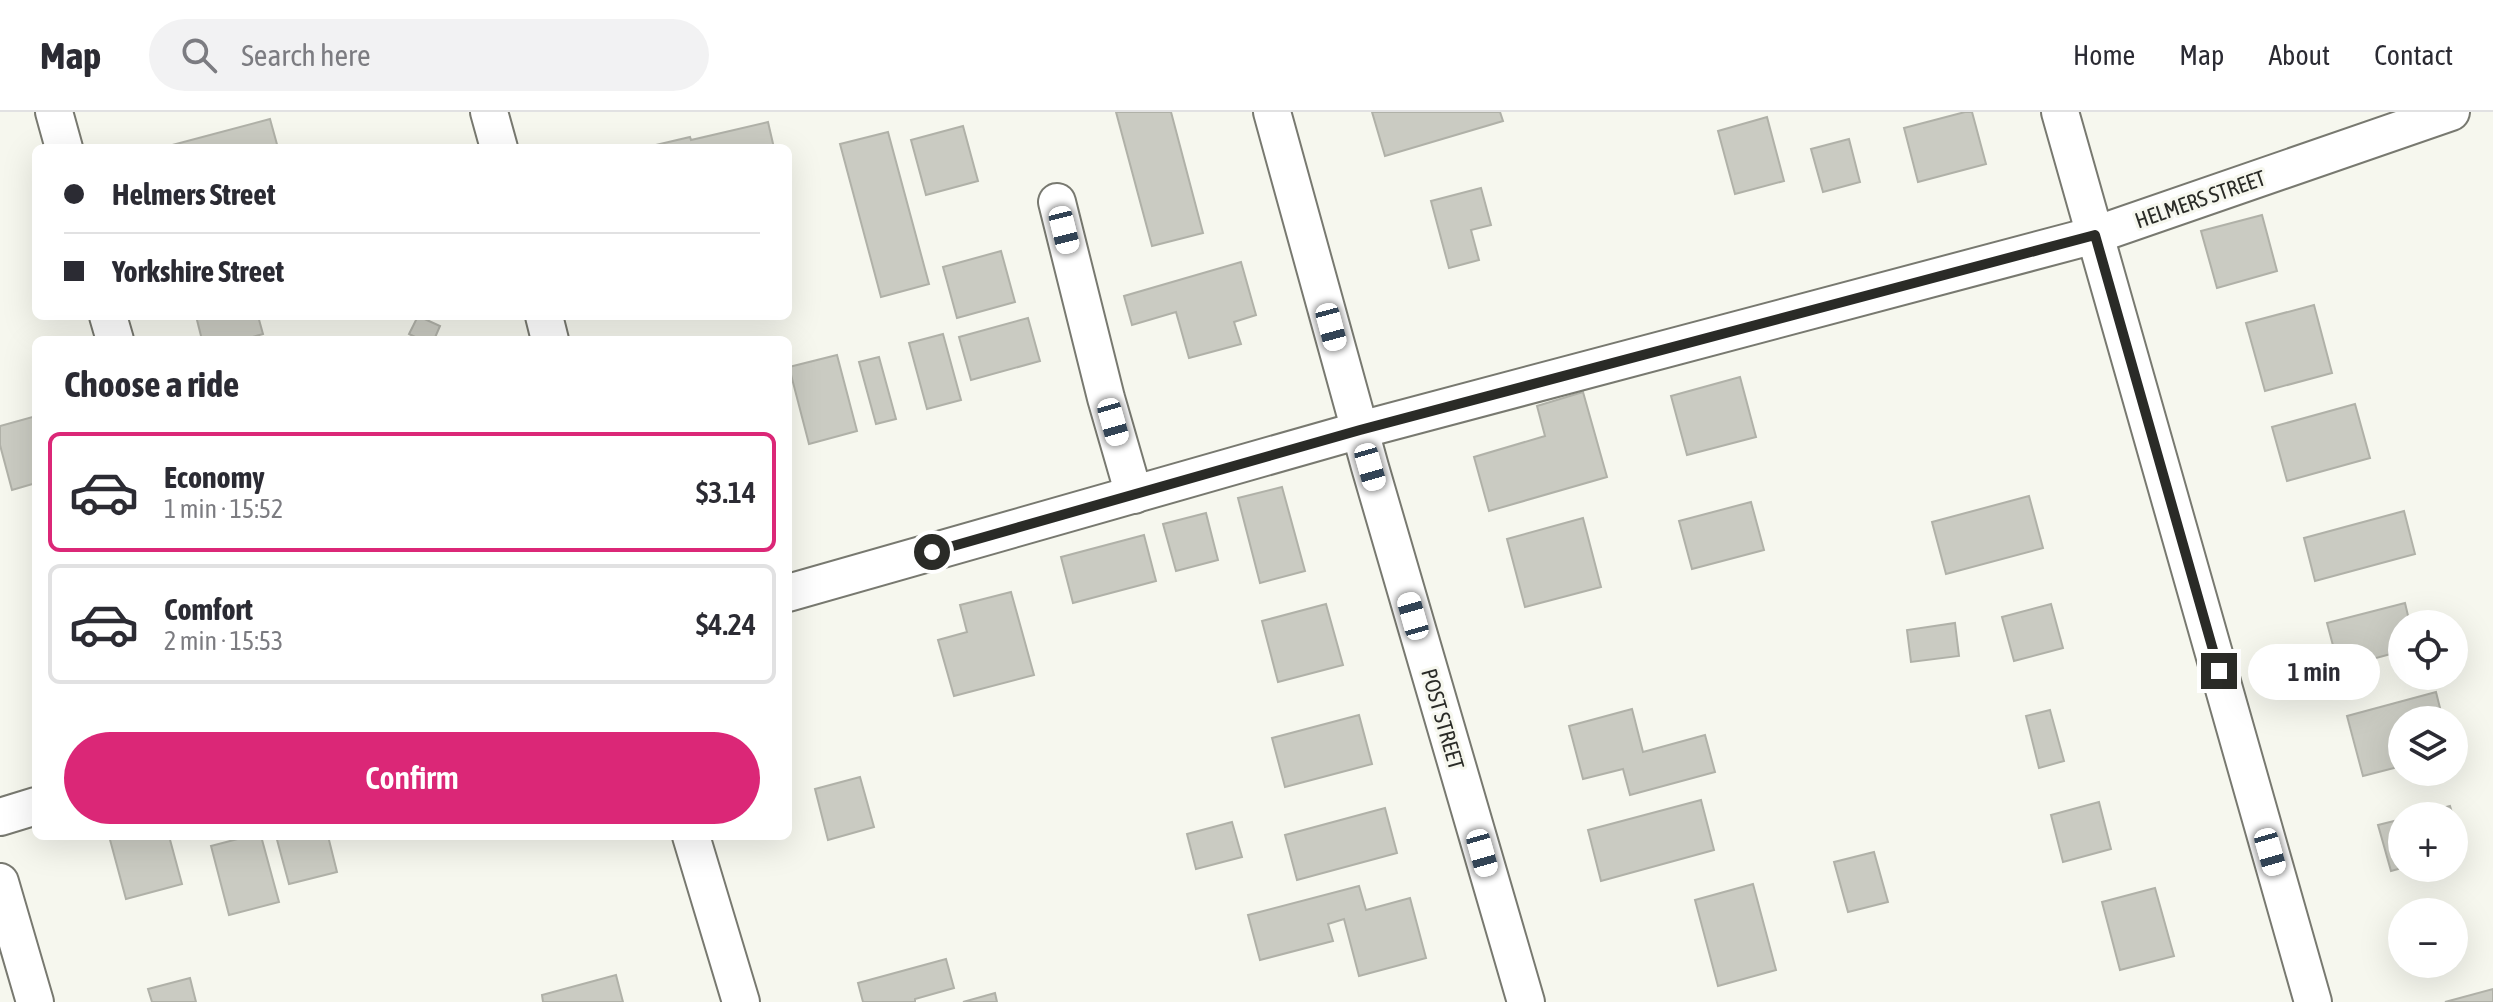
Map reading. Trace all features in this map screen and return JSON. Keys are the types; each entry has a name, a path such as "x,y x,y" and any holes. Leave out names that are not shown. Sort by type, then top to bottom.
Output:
{"street":[{"path":"54,112 63,144"},
{"path":"489,112 498,144"},
{"name":"POST STREET","path":"1272,112 1360,430 1526,1002"},
{"path":"2060,112 2313,1002"},
{"name":"HELMERS STREET","path":"792,592 1360,430 2095,235 2451,112"},
{"path":"1057,202 1106,398 1134,495"},
{"path":"0,817 32,807"},
{"path":"692,840 741,1002"},
{"path":"0,882 35,1002"}],"building":[{"path":"1116,112 1171,112 1203,233 1152,246"},
{"path":"1372,112 1500,112 1503,121 1385,156"},
{"path":"1972,112 1986,164 1918,182 1904,128"},
{"path":"1767,117 1784,181 1735,194 1718,131"},
{"path":"270,119 277,144 176,144"},
{"path":"768,122 773,144 660,144 690,137 691,140"},
{"path":"963,126 978,181 926,195 911,140"},
{"path":"888,132 929,284 881,297 840,144"},
{"path":"1849,139 1860,182 1823,192 1811,149"},
{"path":"1481,188 1491,225 1471,230 1479,260 1449,268 1431,201"},
{"path":"2262,215 2277,271 2217,288 2201,231"},
{"path":"1001,251 1015,302 957,318 943,267"},
{"path":"1241,262 1256,315 1234,322 1241,344 1189,358 1176,312 1132,325 1124,296"},
{"path":"2314,305 2332,373 2265,391 2246,323"},
{"path":"1028,318 1040,361 971,380 959,337"},
{"path":"197,320 259,320 263,334 256,336 201,336"},
{"path":"416,320 427,320 440,326 436,336 409,334"},
{"path":"943,334 961,400 927,409 909,343"},
{"path":"837,355 857,431 809,444 792,379 792,366"},
{"path":"879,357 896,419 876,424 859,362"},
{"path":"1740,377 1756,437 1687,455 1671,396"},
{"path":"1583,392 1607,477 1489,511 1474,457 1545,436 1537,406"},
{"path":"2355,404 2370,458 2287,481 2272,427"},
{"path":"32,417 32,484 12,490 0,445 0,426"},
{"path":"1282,487 1305,571 1260,583 1238,498"},
{"path":"2029,496 2043,548 1946,574 1932,522"},
{"path":"1751,502 1764,550 1692,569 1679,521"},
{"path":"2404,511 2415,554 2315,581 2304,538"},
{"path":"1206,513 1218,560 1176,571 1163,524"},
{"path":"1583,518 1601,587 1525,607 1507,539"},
{"path":"1144,535 1156,581 1073,603 1061,557"},
{"path":"1011,592 1034,675 954,696 938,640 967,632 960,605"},
{"path":"2405,603 2407,610 2388,610 2388,655 2339,668 2327,623"},
{"path":"1326,604 1343,665 1278,682 1262,621"},
{"path":"2051,604 2063,648 2014,661 2002,617"},
{"path":"1955,623 1959,656 1911,662 1907,630"},
{"path":"2436,692 2440,706 2388,706 2388,770 2363,776 2347,716"},
{"path":"1632,709 1643,752 1705,735 1715,772 1630,795 1623,769 1583,779 1569,726"},
{"path":"2050,710 2064,761 2039,768 2026,716"},
{"path":"1359,715 1372,764 1285,787 1272,738"},
{"path":"860,777 874,827 828,840 815,789"},
{"path":"1701,800 1714,850 1601,881 1588,830"},
{"path":"2099,802 2111,849 2063,862 2051,815"},
{"path":"1385,808 1397,853 1297,880 1285,835"},
{"path":"1232,822 1242,857 1196,869 1187,834"},
{"path":"2388,822 2388,860 2378,825"},
{"path":"110,840 170,840 182,884 126,899"},
{"path":"234,840 262,840 279,902 229,915 211,846"},
{"path":"277,840 329,840 337,872 289,884"},
{"path":"1874,852 1888,902 1848,912 1834,862"},
{"path":"1753,884 1776,970 1718,986 1695,900"},
{"path":"1359,886 1366,910 1410,898 1426,958 1359,976 1344,919 1328,924 1333,941 1260,960 1248,915"},
{"path":"2155,888 2174,956 2120,970 2102,902"},
{"path":"946,959 954,988 915,999 915,1002 863,1002 858,983"},
{"path":"616,975 623,1002 543,1002 542,995"},
{"path":"190,978 196,1002 152,1002 148,989"},
{"path":"2493,989 2493,1002 2445,1002"},
{"path":"995,993 997,1002 963,1002"}],"route":[{"path":"932,552 1360,430 2095,235 2219,671"}]}
